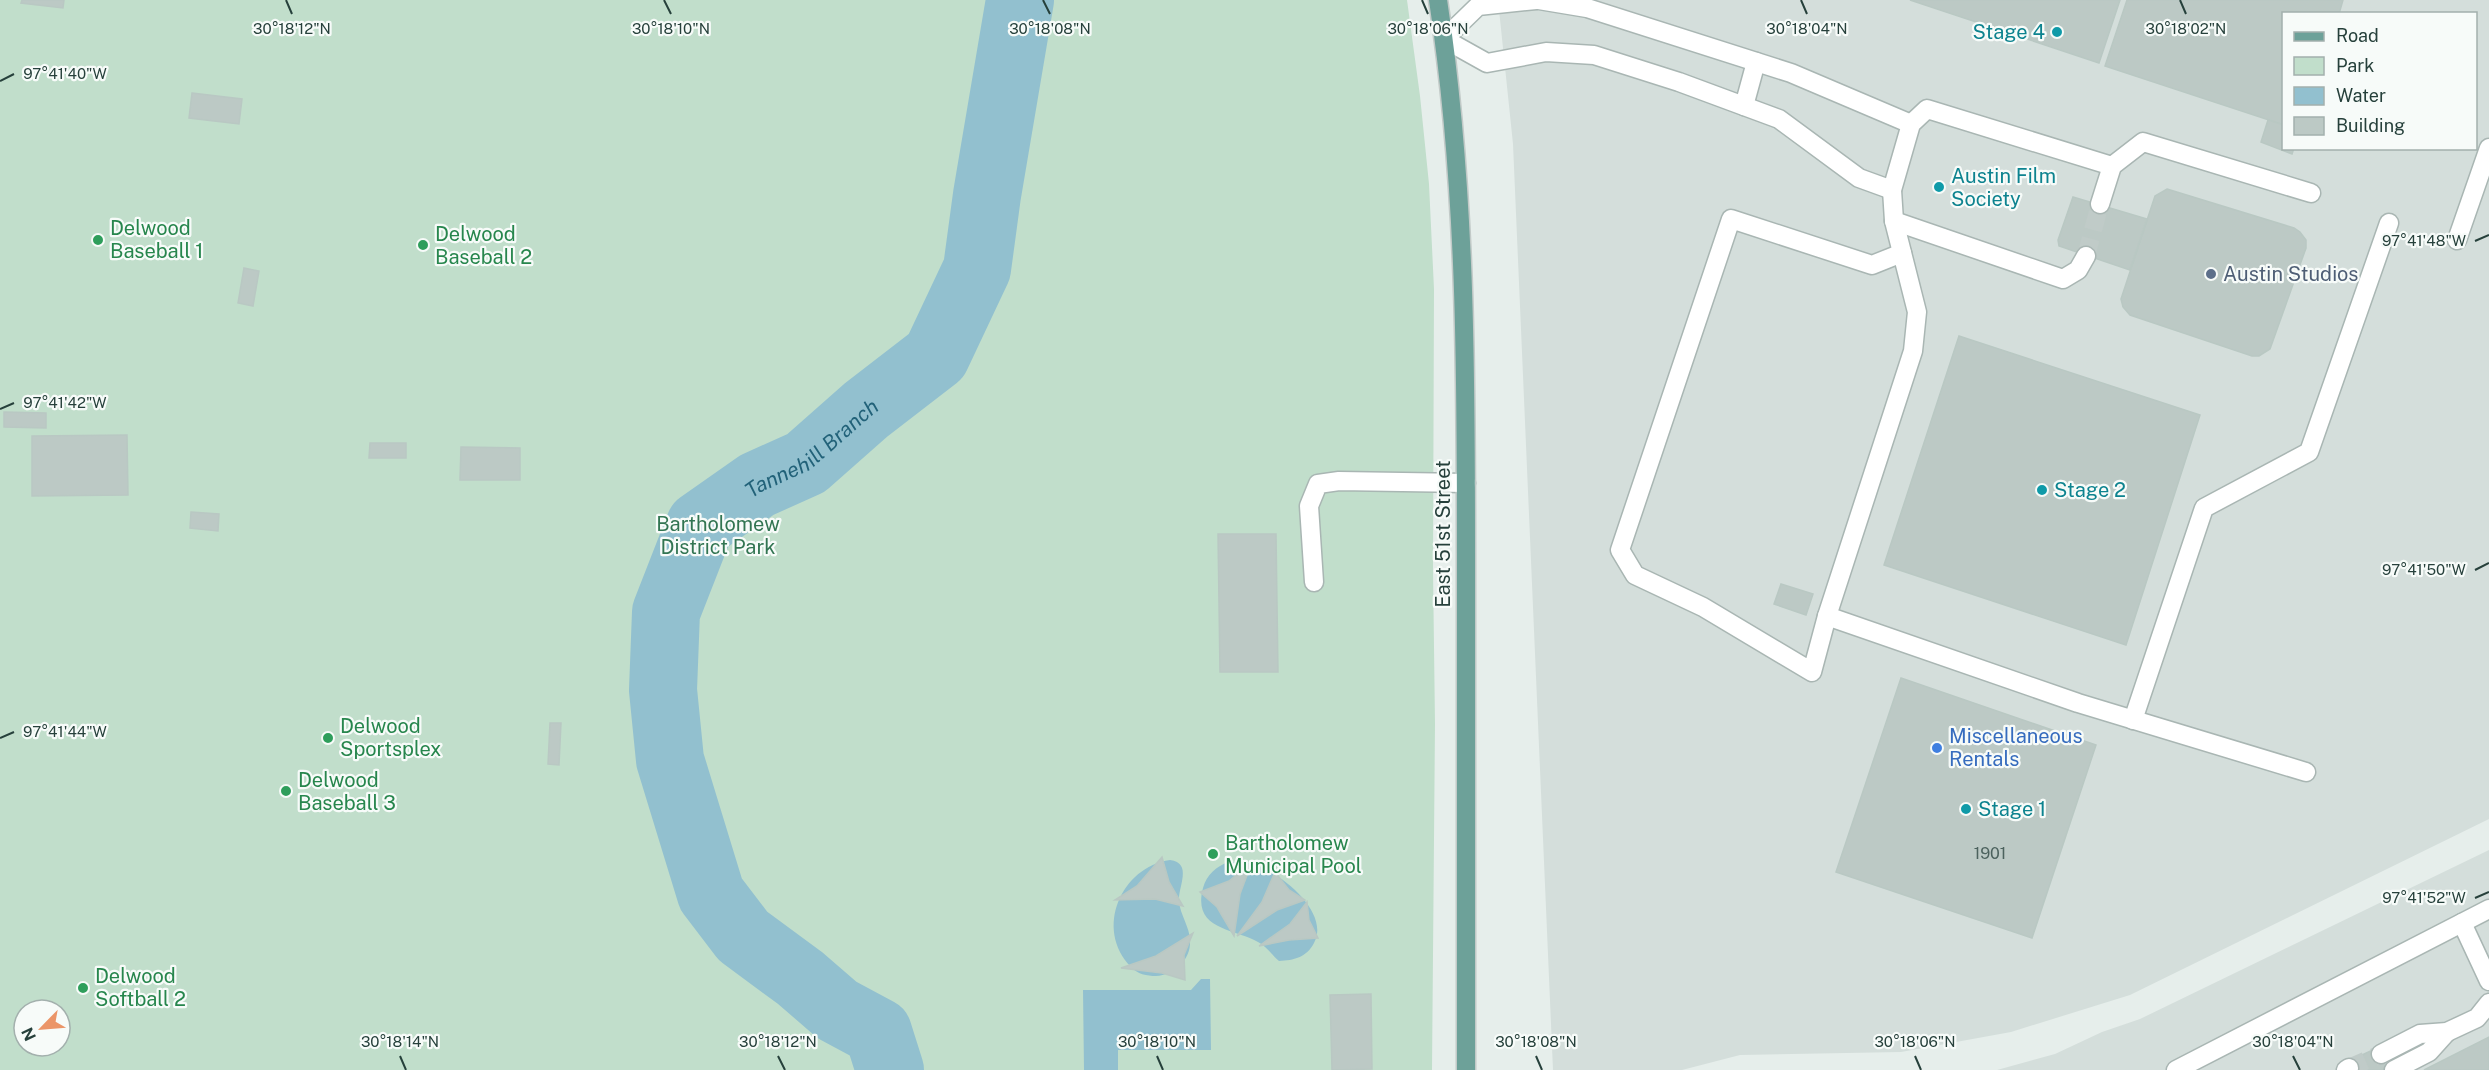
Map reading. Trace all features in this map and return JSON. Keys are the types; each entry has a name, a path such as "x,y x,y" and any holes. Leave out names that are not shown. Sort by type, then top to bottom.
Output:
{"main road":[{"name":"East 51st Street","path":"1438,0 1444,39 1463,265 1466,483 1466,1070"}],"lane":[{"path":"1892,190 1859,178 1779,119 1679,82 1594,55 1546,52 1487,63 1444,39 1478,6 1537,0 1587,8 1791,73 1911,124"},
{"path":"1744,106 1756,62"},
{"path":"1902,252 1872,265 1731,219 1620,550 1635,575 1703,607 1812,672 1827,616 1913,351 1917,312 1902,252 1894,221 1892,190 1911,124 1928,109 2112,166"},
{"path":"2100,204 2112,166 2143,142 2311,193"},
{"path":"2457,240 2489,148"},
{"path":"1894,221 2063,279 2078,270 2086,256"},
{"path":"2133,720 2204,508 2309,452 2390,223"},
{"path":"1314,582 1309,506 1317,484 1339,481 1466,483"},
{"path":"1827,616 2078,703 2306,772"},
{"path":"2176,1070 2489,909"},
{"path":"2462,923 2489,981"},
{"path":"2381,1054 2420,1034 2447,1032 2477,1018 2489,1003"},
{"path":"2394,1070 2429,1052 2447,1032"}],"shaded area":[{"name":"Austin Studios","path":"1498,0 2489,0 2489,819 2130,995 2011,1032 1901,1052 1740,1055 1682,1070 1553,1070 1513,144"},
{"path":"2489,850 2489,1070 1997,1070 2055,1054 2102,1032 2140,1019"}],"green space":[{"name":"Bartholomew District Park","path":"0,0 1407,0 1429,184 1434,289 1435,724 1432,1070 0,1070"}],"water":[{"path":"1170,860 1177,862 1183,871 1179,901 1190,936 1190,948 1180,965 1169,973 1156,976 1146,975 1133,969 1120,952 1115,935 1114,918 1118,902 1126,887 1138,874 1153,865"},
{"path":"1228,862 1246,863 1262,868 1287,883 1299,894 1315,918 1317,931 1314,943 1307,952 1295,959 1279,961 1258,942 1217,926 1209,920 1203,912 1201,902 1203,888 1212,872"},
{"path":"1201,979 1210,979 1211,1050 1118,1050 1118,1070 1084,1070 1083,990 1191,990"}],"building":[{"path":"22,0 64,0 63,8 21,3"},
{"name":"Stage 4","path":"1910,0 2120,0 2099,63"},
{"path":"2127,0 2343,0 2340,12 2282,12 2282,124 2105,66"},
{"path":"192,93 242,99 239,124 189,118"},
{"path":"2268,120 2282,124 2282,150 2293,150 2292,154 2261,142"},
{"path":"2167,189 2294,228 2306,240 2306,248 2270,349 2259,356 2252,356 2130,315 2123,307 2121,299 2155,196"},
{"path":"2073,197 2147,219 2130,270 2059,246 2058,240"},
{"path":"244,268 259,271 253,306 238,303"},
{"name":"Stage 2","path":"1959,336 2200,415 2126,645 1884,565"},
{"path":"4,412 46,413 46,428 4,427"},
{"path":"127,435 128,495 32,496 32,436"},
{"path":"370,443 406,443 406,458 369,458"},
{"path":"461,447 520,448 520,480 460,480"},
{"path":"191,512 219,514 218,531 190,528"},
{"path":"1218,534 1276,534 1278,672 1220,672"},
{"path":"1781,584 1813,594 1806,615 1774,604"},
{"name":"Stage 1","path":"1901,678 2096,745 2032,938 1836,872"},
{"path":"550,723 561,723 559,765 548,764"},
{"path":"1162,857 1169,882 1183,906 1155,899 1115,900 1137,886"},
{"path":"1252,862 1240,894 1234,936 1217,907 1200,892 1229,881"},
{"path":"1275,872 1289,890 1305,900 1277,910 1237,936 1262,902"},
{"path":"1307,902 1309,920 1318,938 1289,940 1259,946 1290,924"},
{"path":"1193,933 1184,955 1185,980 1162,973 1121,968 1156,956"},
{"path":"1371,994 1372,1069 1332,1070 1330,995"},
{"path":"2489,1037 2489,1070 2424,1070"},
{"path":"2377,1048 2388,1070 2350,1070 2347,1062"}],"waterway":[{"name":"Tannehill Branch","path":"890,1070 878,1032 837,1010 800,978 743,936 711,894 670,760 663,690 666,612 700,525 757,485 806,463 866,410 936,356 977,269 987,195 1020,0"}],"tunnel":[{"path":"2086,256 2100,204"},
{"path":"2349,1068 2381,1054"}],"place":[{"name":"Stage 4","path":"2057,32"},
{"name":"Austin Film Society","path":"1939,187"},
{"name":"Delwood Baseball 1","path":"98,240"},
{"name":"Delwood Baseball 2","path":"423,245"},
{"name":"Austin Studios","path":"2211,274"},
{"name":"Stage 2","path":"2042,490"},
{"name":"Delwood Sportsplex","path":"328,738"},
{"name":"Miscellaneous Rentals","path":"1937,748"},
{"name":"Delwood Baseball 3","path":"286,791"},
{"name":"Stage 1","path":"1966,809"},
{"name":"Bartholomew Municipal Pool","path":"1213,854"},
{"name":"Delwood Softball 2","path":"83,988"}]}
